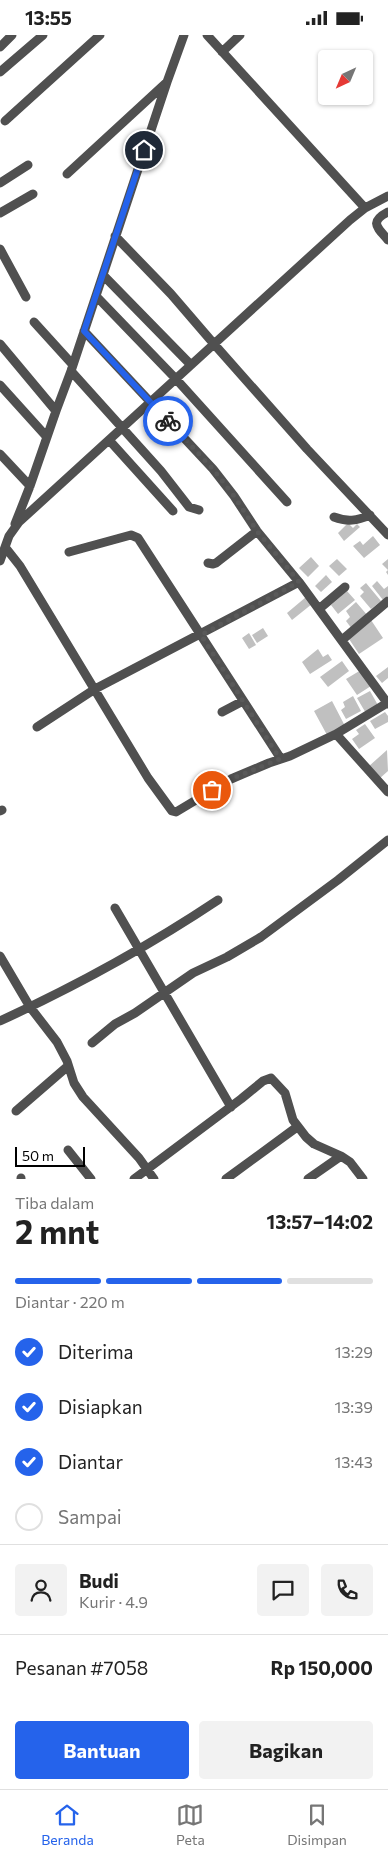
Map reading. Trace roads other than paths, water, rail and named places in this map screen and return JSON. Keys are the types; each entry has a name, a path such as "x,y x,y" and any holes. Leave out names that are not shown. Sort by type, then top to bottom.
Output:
{"street":[{"path":"0,47 12,35"},
{"path":"0,72 43,35"},
{"path":"5,121 100,35"},
{"path":"13,529 72,368 184,35"},
{"path":"207,35 365,208"},
{"path":"222,52 240,35"},
{"path":"67,174 167,82"},
{"path":"0,183 28,165"},
{"path":"0,213 34,194"},
{"path":"0,561 4,542 13,529 39,503 338,231 365,208 388,196"},
{"path":"388,212 380,216 376,221 377,227 388,239"},
{"path":"115,236 171,295 307,449 388,535"},
{"path":"0,249 26,297"},
{"path":"103,275 191,365"},
{"path":"96,296 176,379 287,502"},
{"path":"34,322 161,471 189,507 198,510"},
{"path":"4,542 25,573 148,777 172,811 176,812 182,809 231,779 295,754 336,734 388,704 299,582 257,531 213,469 84,331"},
{"path":"0,344 56,411"},
{"path":"0,385 46,436"},
{"path":"109,440 173,511"},
{"path":"0,454 30,486"},
{"path":"334,517 351,521 370,515"},
{"path":"208,563 213,565 257,531"},
{"path":"69,552 124,536 136,536 280,759"},
{"path":"37,727 95,689 299,582"},
{"path":"319,609 345,587"},
{"path":"342,640 388,601"},
{"path":"222,712 243,701"},
{"path":"336,734 388,792"},
{"path":"92,1043 115,1024 135,1013 193,973 231,955 275,927 388,840"},
{"path":"0,1021 103,969 174,929 218,900"},
{"path":"115,908 230,1107"},
{"path":"0,956 30,1007 57,1042 82,1097 147,1168 154,1179"},
{"path":"16,1111 68,1066"},
{"path":"134,1179 262,1081 271,1078 285,1093 297,1127 314,1144 350,1162 363,1179"},
{"path":"226,1179 297,1127"},
{"path":"68,1150 91,1179"},
{"path":"308,1179 341,1156"}]}
